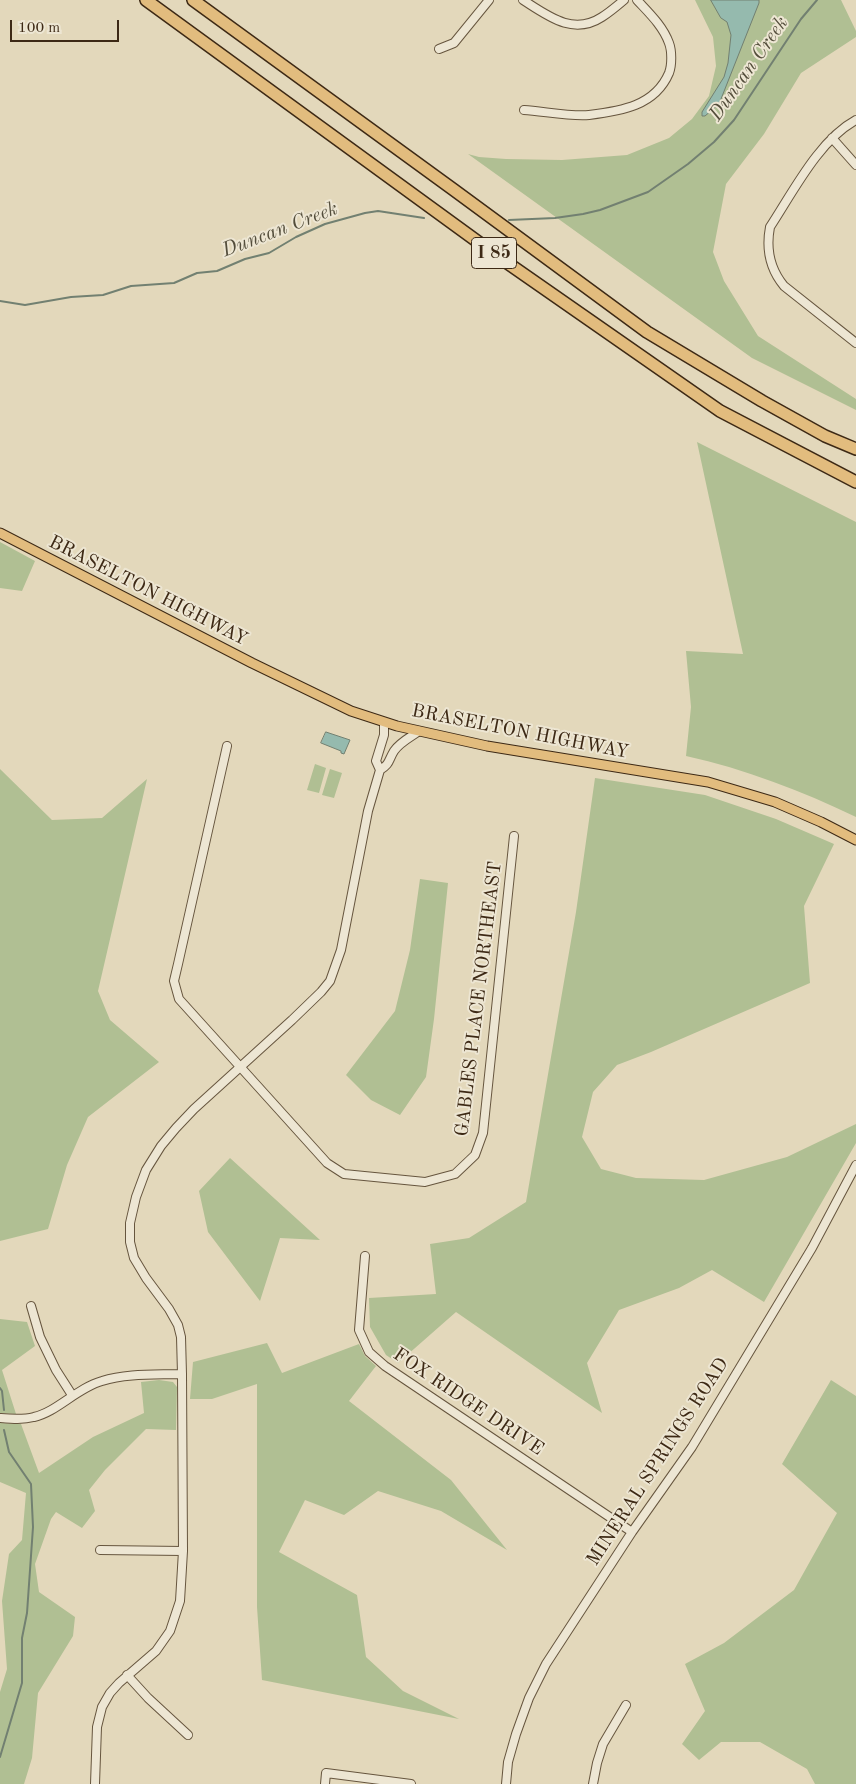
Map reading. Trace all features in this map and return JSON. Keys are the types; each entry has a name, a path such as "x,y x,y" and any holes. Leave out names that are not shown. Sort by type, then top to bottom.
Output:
{"highway":[{"name":"I 85","path":"146,0 496,255 720,411 856,482"},
{"name":"I 85","path":"193,0 647,332 762,401 825,436 856,449"}],"main road":[{"name":"BRASELTON HIGHWAY","path":"0,533 294,684 351,711 384,722 487,746 708,782 775,802 856,840"}],"street":[{"path":"439,49 454,43 489,0"},
{"path":"523,0 555,21 577,25 592,22 602,17 624,0"},
{"path":"524,110 587,115 635,106 650,98 664,85 671,67 670,44 659,24 638,0"},
{"path":"856,120 846,125 819,152 770,227 767,241 776,276 784,286 856,343"},
{"path":"832,138 856,164"},
{"path":"94,1784 98,1726 102,1708 110,1693 127,1675 156,1651 170,1631 180,1601 183,1551 181,1337 178,1325 169,1309 134,1258 130,1242 130,1223 136,1197 146,1170 161,1146 194,1109 300,1013 330,981 341,950 368,811 380,770 376,761 384,735 384,722"},
{"path":"380,770 388,765 395,750 405,740 420,731"},
{"name":"GABLES PLACE NORTHEAST","path":"227,746 174,981 179,999 327,1164 344,1174 426,1182 455,1174 475,1155 483,1132 514,836"},
{"name":"MINERAL SPRINGS ROAD","path":"506,1784 508,1762 516,1734 533,1690 546,1664 632,1532 692,1447 812,1248 856,1165"},
{"name":"FOX RIDGE DRIVE","path":"365,1256 359,1330 369,1352 385,1366 632,1532"},
{"path":"31,1306 40,1337 56,1370 72,1395"},
{"path":"0,1418 20,1419 36,1417 81,1389 102,1380 130,1376 182,1374"},
{"path":"100,1550 183,1551"},
{"path":"127,1675 148,1698 188,1735"},
{"path":"593,1784 603,1744 626,1705"},
{"path":"325,1784 326,1773 411,1784"}],"green space":[{"path":"695,0 841,0 856,31 856,37 801,73 764,134 726,184 713,252 724,281 758,336 856,399 856,410 752,358 468,154 479,157 506,159 562,160 627,155 669,138 692,119 709,96 716,66 713,37"},
{"path":"697,442 856,522 856,817 815,798 773,782 730,767 686,756 691,707 686,651 743,654"},
{"path":"0,542 35,561 22,591 0,588"},
{"path":"315,764 326,768 319,793 307,790"},
{"path":"0,769 52,820 102,818 147,779 98,991 110,1020 159,1062 88,1117 67,1165 48,1229 0,1241"},
{"path":"330,769 342,773 334,798 322,795"},
{"path":"595,778 705,795 776,819 834,844 804,906 810,983 617,1065 593,1092 582,1137 601,1169 636,1178 704,1180 787,1157 856,1124 856,1143 764,1302 712,1270 679,1288 619,1310 587,1363 602,1413 456,1312 398,1363 386,1355 370,1327 369,1298 436,1294 430,1244 469,1238 526,1202 576,912"},
{"path":"420,879 448,883 426,1077 400,1115 371,1100 346,1075 395,1011 410,950"},
{"path":"230,1158 320,1240 280,1238 260,1301 208,1232 199,1191"},
{"path":"0,1319 27,1322 35,1346 2,1370 16,1414 0,1413"},
{"path":"267,1343 282,1373 359,1344 365,1356 376,1366 349,1401 451,1480 507,1550 441,1511 378,1491 344,1515 305,1500 279,1552 357,1595 366,1657 403,1691 459,1719 262,1680 257,1607 257,1384 212,1399 190,1399 193,1362"},
{"path":"159,1380 173,1382 177,1387 176,1430 146,1429 105,1470 89,1490 95,1511 82,1528 56,1512 51,1519 35,1564 39,1592 75,1617 73,1636 38,1693 32,1758 24,1784 0,1784 0,1692 7,1669 2,1601 9,1554 22,1540 26,1493 0,1482 0,1423 21,1424 39,1473 93,1437 144,1413 141,1382"},
{"path":"831,1380 856,1396 856,1784 815,1784 807,1769 760,1742 721,1742 699,1760 682,1744 705,1711 685,1664 724,1643 794,1590 837,1513 782,1464"}],"water":[{"path":"711,0 759,0 759,3 719,104 705,116 702,116 702,112 724,77 728,63 731,35 727,22 721,18"},
{"path":"326,732 350,740 344,754 321,743"}],"waterway":[{"name":"Duncan Creek","path":"509,220 555,218 600,210 648,192 688,164 714,142 734,120 801,19 817,0"},
{"name":"Duncan Creek","path":"0,301 25,305 71,297 103,295 131,286 174,283 197,273 217,271 245,259 269,253 296,237 325,224 365,213 378,211 424,218"},
{"path":"0,1388 4,1410"},
{"path":"0,1757 22,1683 22,1638 27,1613 33,1527 31,1484 9,1452 4,1430"}]}
